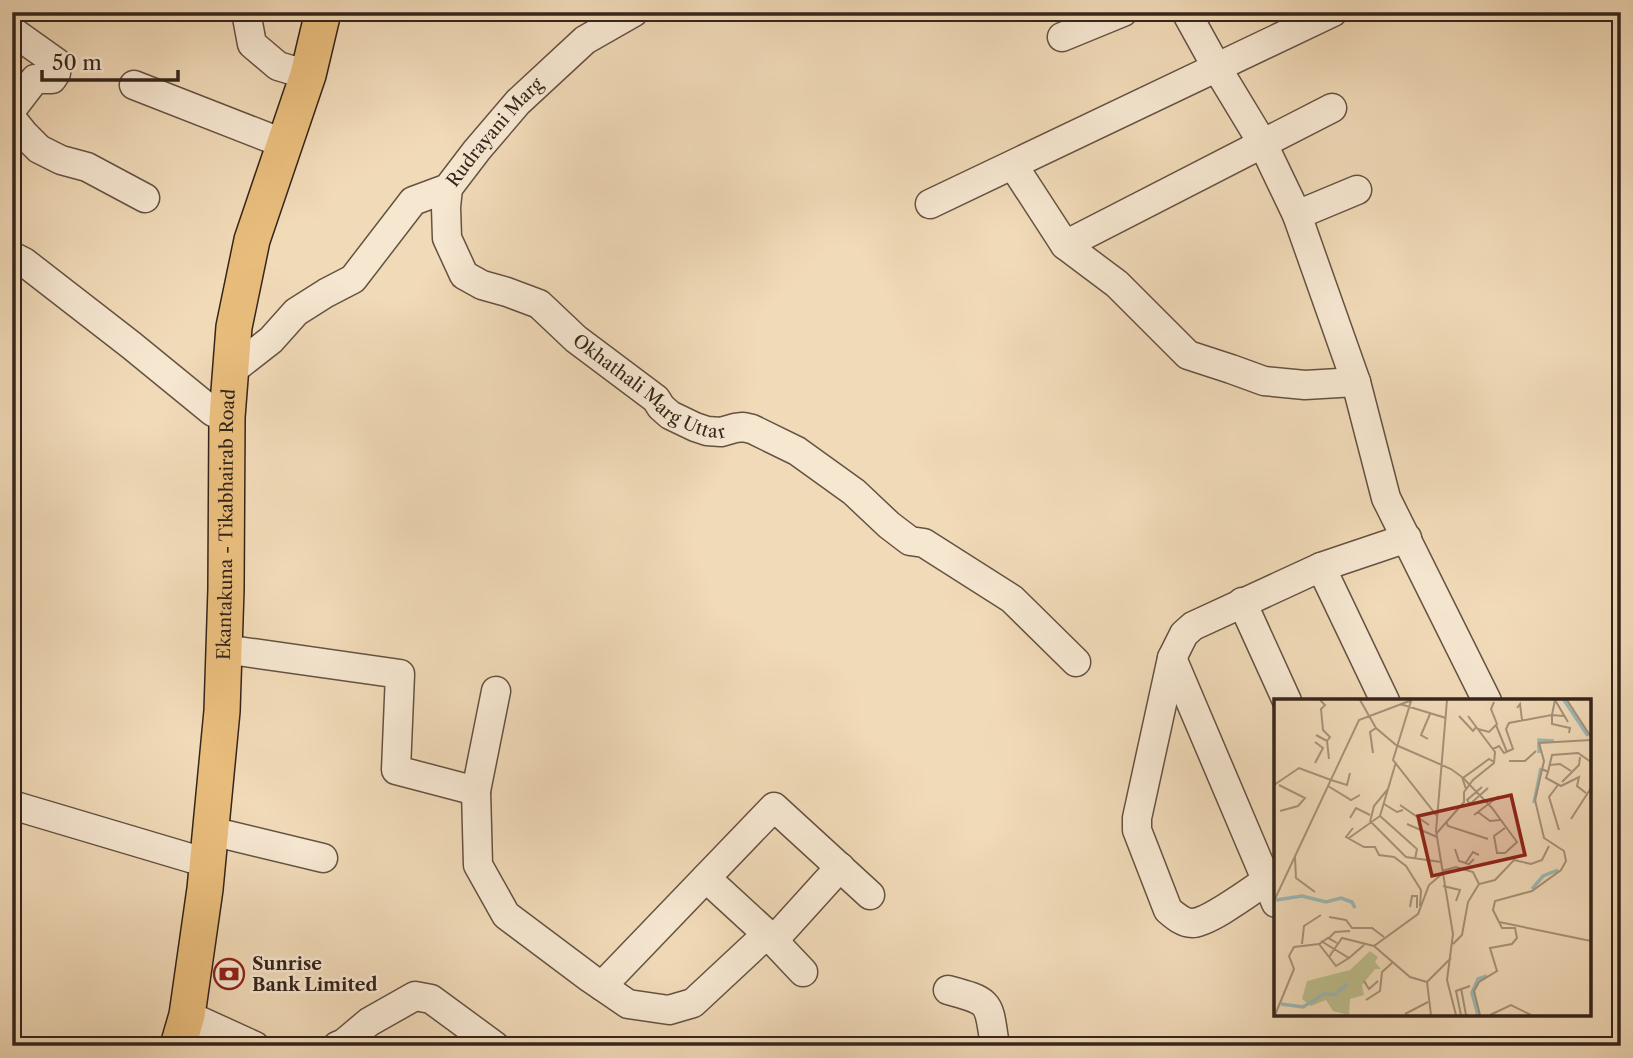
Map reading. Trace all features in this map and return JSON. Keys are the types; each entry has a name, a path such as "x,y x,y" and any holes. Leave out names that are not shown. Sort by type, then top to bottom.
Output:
{"main road":[{"name":"Ekantakuna - Tikabhairab Road","path":"182,1030 205,889 222,710 227,417 234,327 251,240 308,75 323,12"}],"street":[{"path":"246,12 252,44 278,66 308,75"},
{"name":"Rudrayani Marg","path":"230,372 271,340 296,312 353,279 413,201 448,188 517,102 585,40 634,12"},
{"path":"1062,37 1123,12"},
{"path":"1186,12 1263,144 1297,215 1356,382 1386,498 1486,699"},
{"path":"930,204 1333,12"},
{"path":"12,31 57,63 57,73 52,79 35,79 12,109"},
{"path":"134,86 285,144"},
{"path":"1065,245 1332,108"},
{"path":"12,119 39,149 61,160 87,167 145,198"},
{"path":"1013,164 1065,245 1116,284 1188,355 1264,381 1305,385 1356,382"},
{"name":"Okhathali Marg Uttar","path":"448,188 447,238 464,275 471,281 539,304 576,339 656,399 670,415 708,431 721,432 743,427 752,429 797,451 854,492 909,541 924,543 1012,598 1076,662"},
{"path":"1297,215 1357,190"},
{"path":"12,256 24,262 131,345 213,412 227,417"},
{"path":"1172,658 1271,892 1203,921 1190,923 1168,910 1137,830 1137,818 1172,658 1184,634 1193,626 1242,602 1321,567 1407,538"},
{"path":"1321,567 1384,699"},
{"path":"1242,602 1286,699"},
{"path":"224,649 400,674 396,770 476,791"},
{"path":"496,691 476,791 478,865 506,915 628,1004 669,1010 693,1003 770,937 840,867"},
{"path":"12,805 209,847 323,859"},
{"path":"602,986 774,807 870,895"},
{"path":"706,878 770,937 803,972"},
{"path":"948,990 976,997 985,1003 990,1014 995,1046"},
{"path":"337,1046 369,1022 415,996 431,999 495,1046"},
{"path":"182,1030 256,1046"}],"place":[{"name":"Sunrise Bank Limited","path":"229,974"}]}
